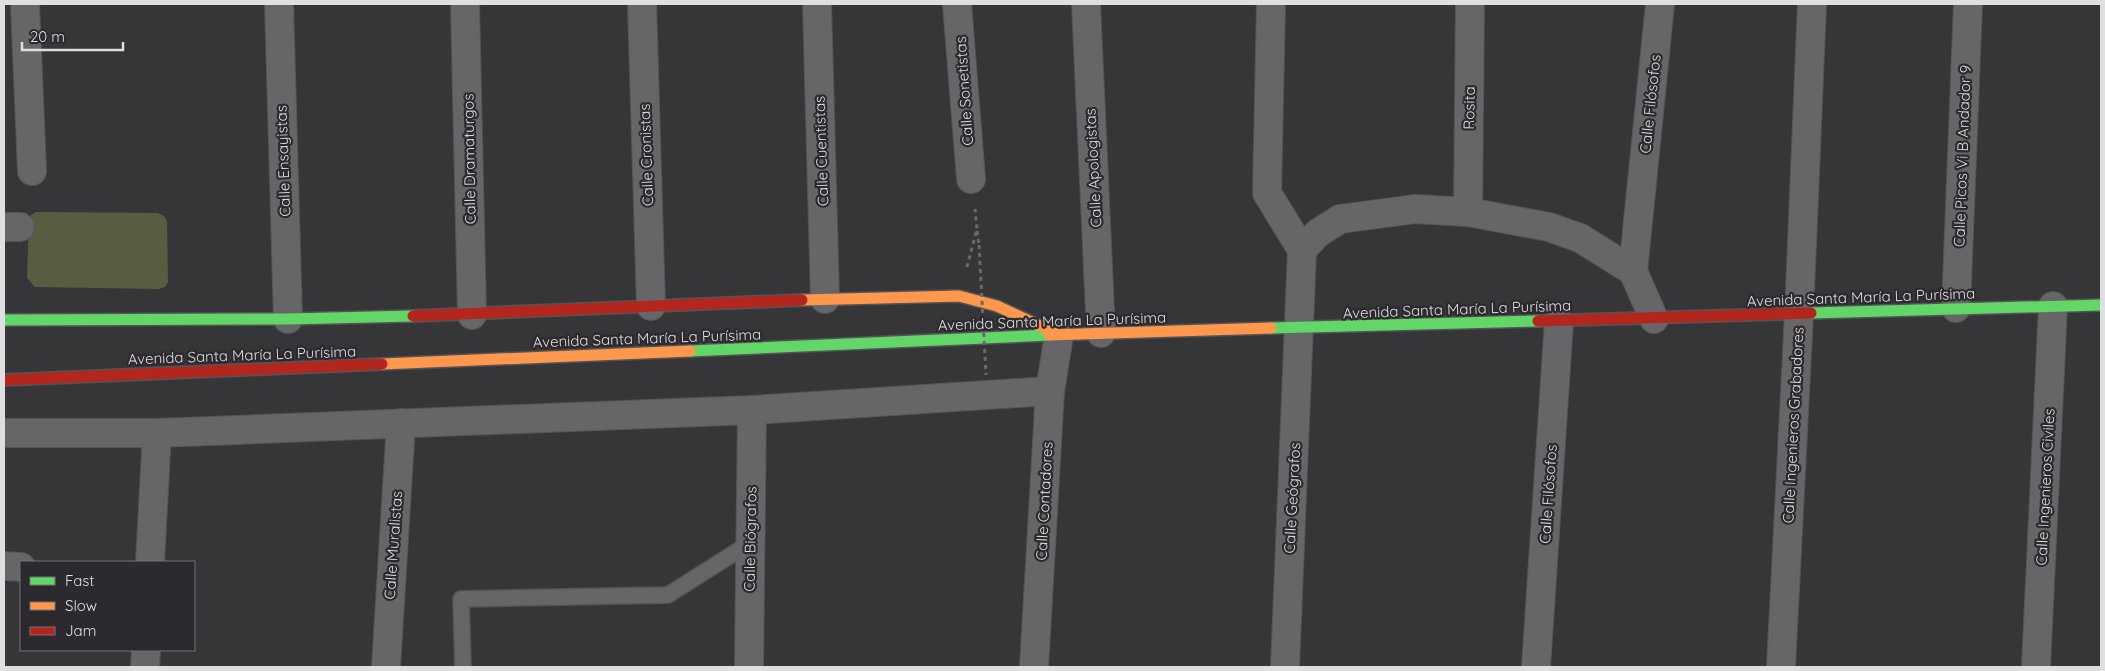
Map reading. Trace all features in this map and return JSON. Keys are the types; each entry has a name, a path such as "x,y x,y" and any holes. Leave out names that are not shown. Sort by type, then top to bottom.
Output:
{"main road":[{"path":"4,320 288,319 472,315 825,299 959,296 996,306 1059,335"},
{"name":"Avenida Santa María La Purísima","path":"4,380 1101,333 2101,305"}],"street":[{"path":"25,4 32,171"},
{"name":"Calle Ensayistas","path":"279,4 288,319"},
{"name":"Calle Dramaturgos","path":"465,4 472,315"},
{"name":"Calle Cronistas","path":"642,4 651,306"},
{"name":"Calle Cuentistas","path":"817,4 825,299"},
{"name":"Calle Sonetistas","path":"958,4 971,179"},
{"name":"Calle Apologistas","path":"1086,4 1101,333"},
{"path":"1271,4 1267,193 1302,250 1318,233 1340,219 1415,209 1468,212 1550,227 1580,238 1634,271"},
{"name":"Rosita","path":"1468,212 1470,4"},
{"name":"Calle Filósofos","path":"1654,319 1634,271 1660,4"},
{"name":"Calle Ingenieros Grabadores","path":"1781,667 1812,4"},
{"name":"Calle Picos Vi B Andador 9","path":"1956,308 1968,4"},
{"name":"Calle Geógrafos","path":"1285,667 1302,250"},
{"name":"Calle Ingenieros Civiles","path":"2036,667 2053,306"},
{"name":"Calle Filósofos","path":"1536,667 1560,321"},
{"name":"Calle Contadores","path":"1034,667 1050,391 1059,335"},
{"path":"4,433 157,434 752,410 1050,391"},
{"name":"Calle Biógrafos","path":"749,667 752,410"},
{"name":"Calle Muralistas","path":"386,667 401,423"},
{"path":"150,561 157,434"},
{"path":"4,566 20,567"},
{"path":"146,651 146,667"}],"lane":[{"path":"463,667 461,599 668,595 750,543"}],"path":[{"path":"971,179 979,245 986,375"},
{"path":"959,296 977,228"}],"green space":[{"path":"36,212 158,213 164,216 167,221 168,282 165,287 159,289 35,287 27,278 29,221 31,215"}],"traffic: fast":[{"path":"1811,313 2101,305"},
{"path":"4,320 288,319 413,316"},
{"path":"1271,328 1538,321"},
{"path":"690,351 1049,335"}],"traffic: slow":[{"path":"802,300 959,296 997,306 1055,333"},
{"path":"1049,335 1271,328"},
{"path":"382,364 690,351"}],"traffic: jam":[{"path":"413,316 802,300"},
{"path":"1538,321 1811,313"},
{"path":"4,380 382,364"}]}
